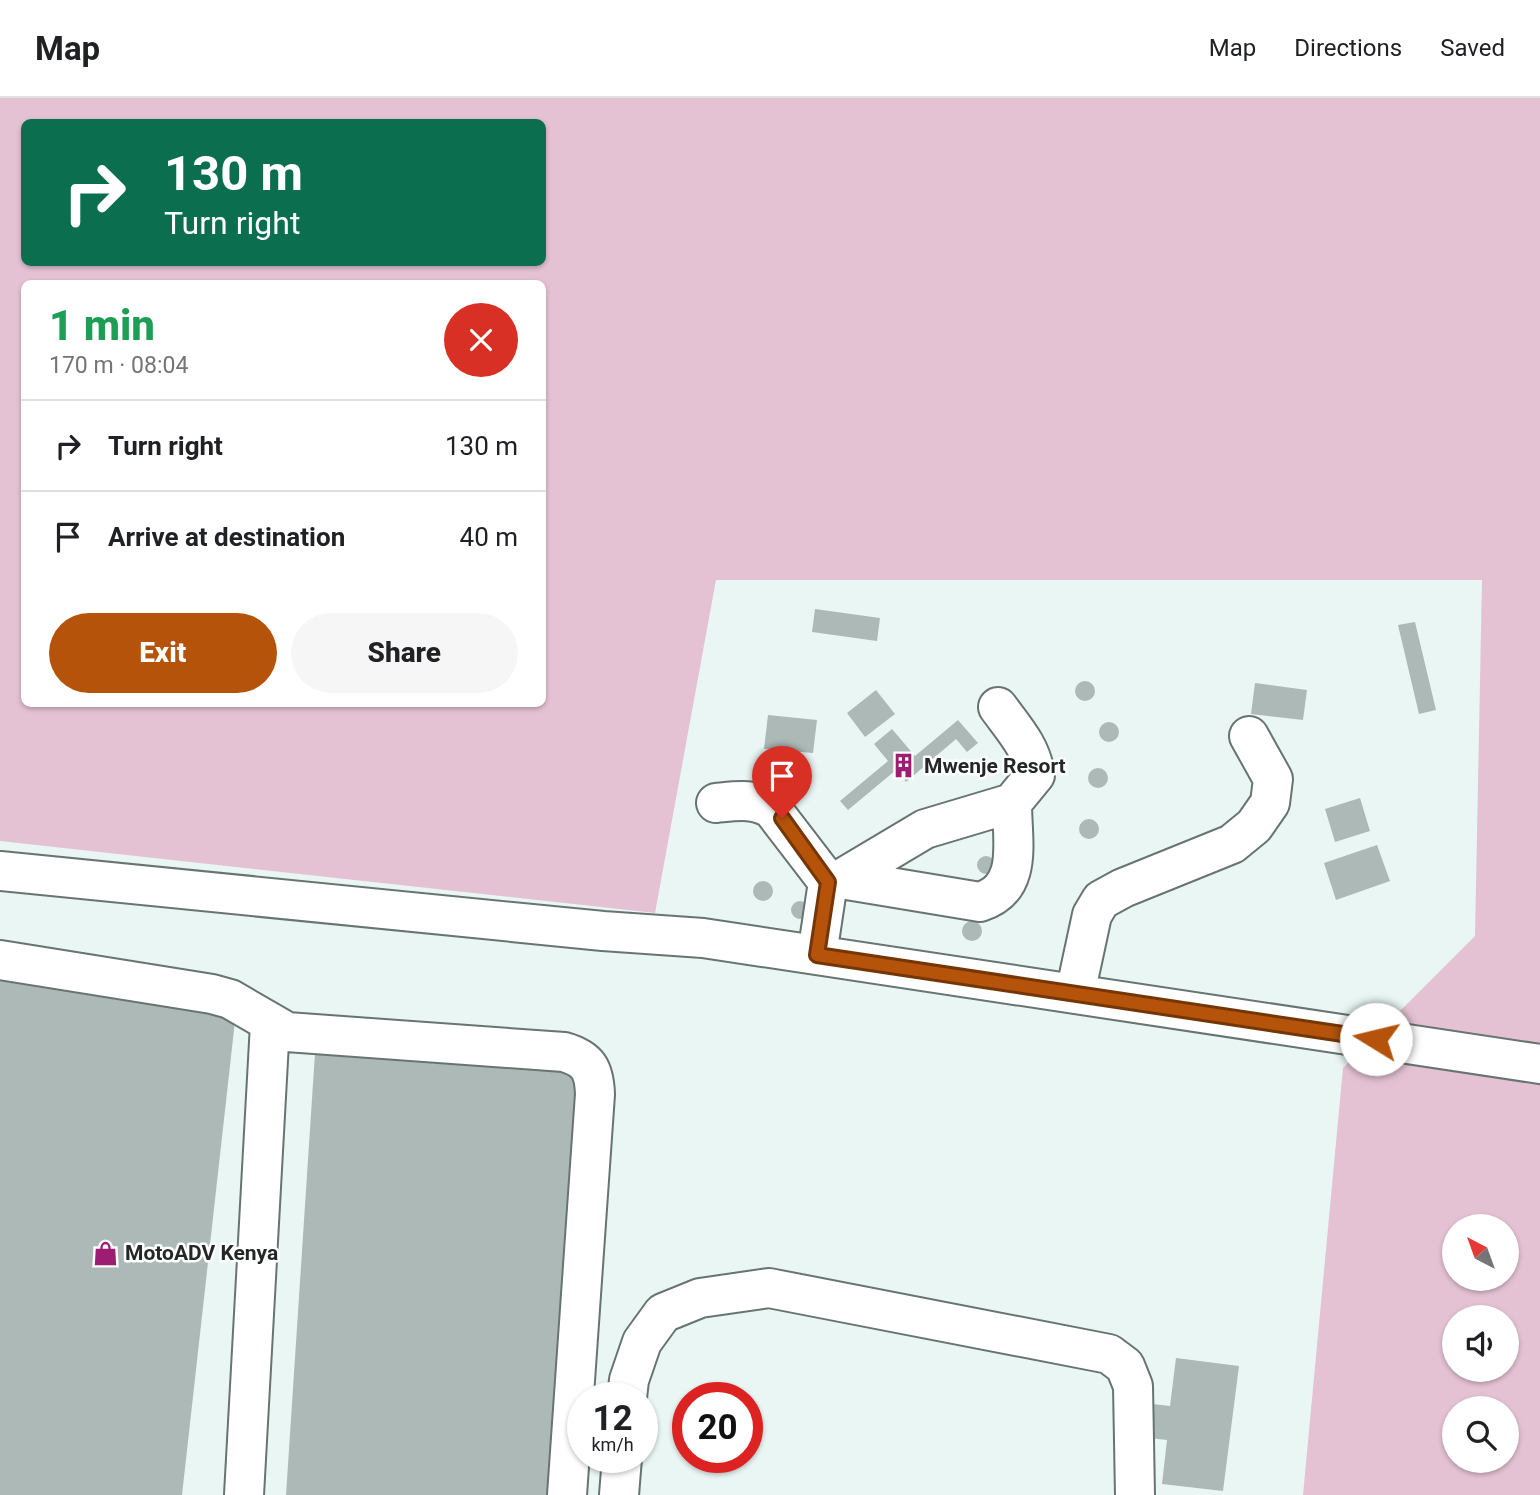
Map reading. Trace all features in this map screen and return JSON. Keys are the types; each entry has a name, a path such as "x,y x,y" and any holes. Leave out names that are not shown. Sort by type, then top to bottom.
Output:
{"lane":[{"path":"817,955 834,881 925,829 1012,803 1035,775 1034,762 1027,746 998,707"},
{"path":"1075,994 1092,915 1101,900 1123,888 1232,844 1254,826 1270,803 1273,779 1249,736"},
{"path":"716,803 746,800 761,802 772,809 834,881 980,902 994,898 1006,887 1012,873 1012,803"},
{"path":"0,871 603,931 703,938 1540,1064"},
{"path":"0,960 212,994 230,999 287,1032 564,1052 579,1056 589,1064 594,1076 595,1094 567,1495"},
{"path":"244,1495 270,1024"},
{"path":"629,1382 642,1342 663,1313 700,1298 769,1288 1110,1354 1125,1366 1133,1386 1135,1495"},
{"path":"619,1495 621,1473"}],"shaded area":[{"path":"0,98 1540,98 1540,1495 1303,1495 1343,1068 1475,936 1482,580 716,580 655,913 0,841"}],"building":[{"path":"815,609 880,618 877,641 812,632"},
{"path":"1415,622 1436,710 1419,714 1398,625"},
{"path":"1085,681 1092,684 1095,691 1092,698 1085,701 1078,698 1075,691 1078,684"},
{"path":"1255,683 1307,690 1303,720 1251,714"},
{"path":"876,690 895,714 865,737 847,713"},
{"path":"768,715 817,720 813,753 764,749"},
{"name":"Mwenje Resort","path":"958,720 978,743 967,752 956,739 906,782 896,770 848,810 840,801 888,761 874,744 892,729 915,756"},
{"path":"1109,722 1116,725 1119,732 1116,739 1109,742 1102,739 1099,732 1102,725"},
{"path":"1098,768 1105,771 1108,778 1105,785 1098,788 1091,785 1088,778 1091,771"},
{"path":"1360,798 1370,831 1335,842 1325,809"},
{"path":"1089,819 1096,822 1099,829 1096,836 1089,839 1082,836 1079,829 1082,822"},
{"path":"1377,845 1390,881 1336,900 1324,863"},
{"path":"986,856 992,859 995,865 992,871 986,874 980,871 977,865 980,859"},
{"path":"763,881 770,884 773,891 770,898 763,901 756,898 753,891 756,884"},
{"path":"800,901 806,904 809,910 806,916 800,919 794,916 791,910 794,904"},
{"path":"972,921 979,924 982,931 979,938 972,941 965,938 962,931 965,924"},
{"name":"MotoADV Kenya","path":"0,964 236,1012 182,1495 0,1495"},
{"path":"315,1053 578,1066 553,1495 286,1495"},
{"path":"1176,1358 1239,1366 1223,1491 1162,1484 1167,1440 1140,1437 1144,1403 1170,1406"}],"place":[{"name":"Mwenje Resort","path":"904,766"},
{"name":"MotoADV Kenya","path":"105,1253"}],"route":[{"path":"782,818 828,882 817,955 1376,1039"}]}
